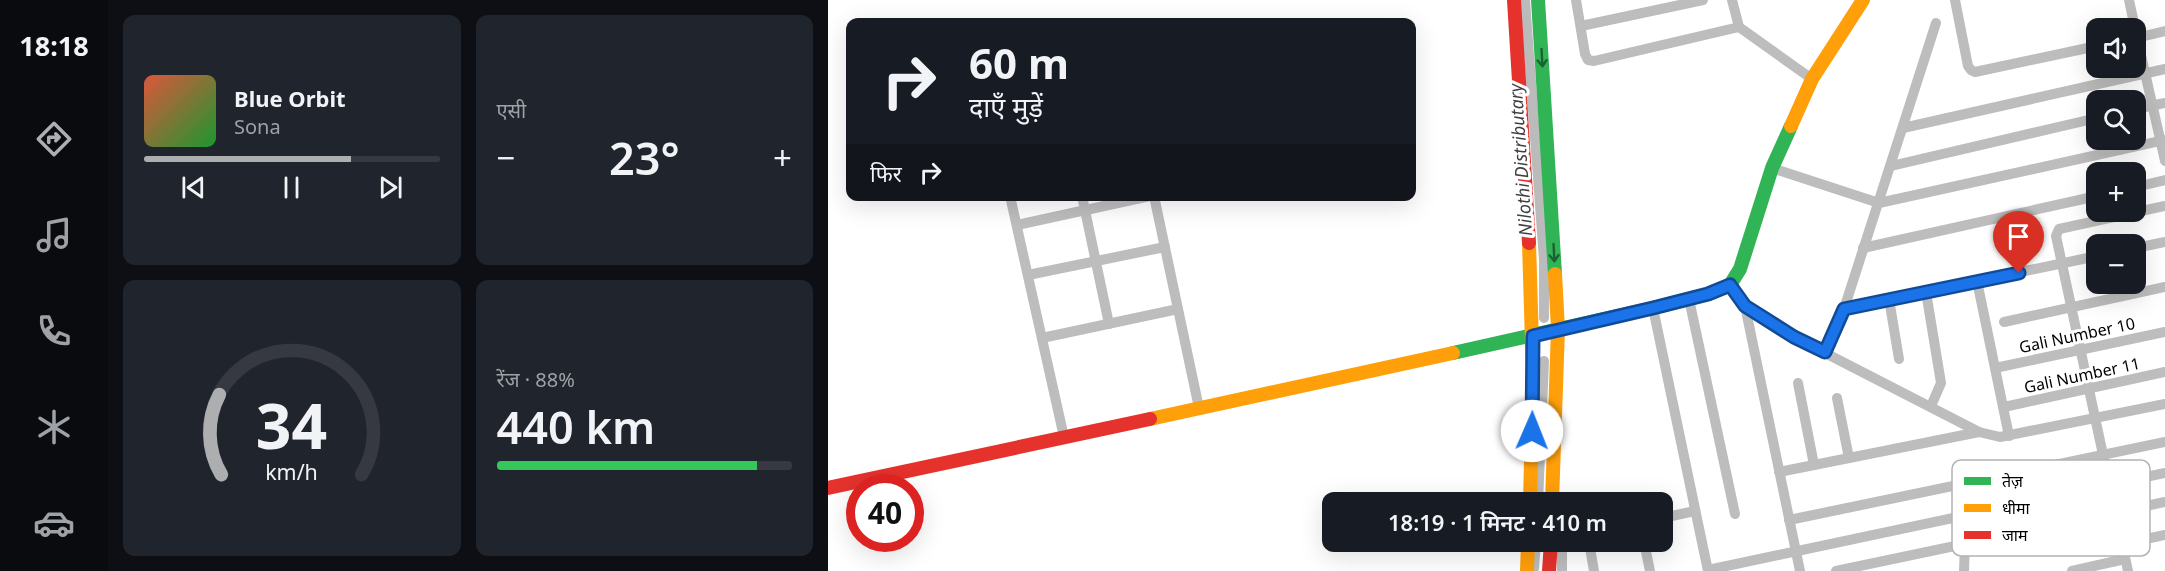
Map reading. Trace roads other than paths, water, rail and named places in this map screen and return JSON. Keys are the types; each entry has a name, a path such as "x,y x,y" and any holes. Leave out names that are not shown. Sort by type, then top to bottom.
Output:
{"street":[{"path":"1514,0 1532,275 1530,492"},
{"path":"1538,0 1558,329 1552,492"},
{"path":"1576,0 1585,54 1588,60 1594,61 1739,27"},
{"path":"1581,26 1703,0"},
{"path":"1732,0 1739,27 1812,79"},
{"path":"828,488 1533,336 1708,294 1730,285 1740,269 1772,168 1812,79 1863,0"},
{"path":"1955,0 1968,66 1975,72 2086,48"},
{"path":"2129,0 2133,18"},
{"path":"1825,352 1844,309 1936,23"},
{"path":"2146,33 2165,31"},
{"path":"2146,73 2165,69"},
{"path":"1903,128 2123,78"},
{"path":"2146,78 2165,161"},
{"path":"2146,106 2165,103"},
{"path":"1891,166 2086,121"},
{"path":"1772,168 1879,203 2162,141"},
{"path":"2146,185 2165,180"},
{"path":"1863,248 2086,198"},
{"path":"1011,201 1064,437"},
{"path":"1083,201 1109,324"},
{"path":"1017,225 1130,201"},
{"path":"1153,201 1198,408"},
{"path":"2104,460 2056,236 2059,230 2165,206"},
{"path":"2146,246 2165,242"},
{"path":"1028,275 1165,248"},
{"path":"1844,309 2086,259"},
{"path":"1977,281 2009,436"},
{"path":"1730,285 1745,306 1794,337 1979,432 2000,437 2009,436 2165,404"},
{"path":"2004,322 2165,287"},
{"path":"1926,292 1941,383 1931,406"},
{"path":"1689,298 1735,513"},
{"path":"1889,299 1899,359"},
{"path":"1745,306 1800,571"},
{"path":"1653,308 1708,570 1952,518"},
{"path":"1042,338 1178,309"},
{"name":"Gali Number 10","path":"1995,368 2165,332"},
{"name":"Gali Number 11","path":"2004,406 2165,372"},
{"path":"1798,383 1814,465"},
{"path":"1837,398 1849,458"},
{"path":"1779,472 1979,432"},
{"path":"2079,460 2165,442"},
{"path":"2150,476 2165,473"},
{"path":"1789,520 1952,487"},
{"path":"2150,505 2165,502"},
{"path":"1673,516 1695,511"},
{"path":"2150,538 2165,535"},
{"path":"1836,571 1952,547"},
{"path":"1527,571 1528,552"},
{"path":"1549,571 1550,552"},
{"path":"1562,552 1562,571"},
{"path":"1591,552 1594,571"},
{"path":"1646,552 1650,571"},
{"path":"1964,571 1965,556"},
{"path":"2124,556 2128,571"},
{"path":"2072,571 2125,560"}],"waterway":[{"name":"Nilothi Distributary","path":"1525,0 1544,260 1544,318"},
{"name":"Nilothi Distributary","path":"1538,492 1544,361"},
{"name":"Nilothi Distributary","path":"1534,568 1535,552"}]}
